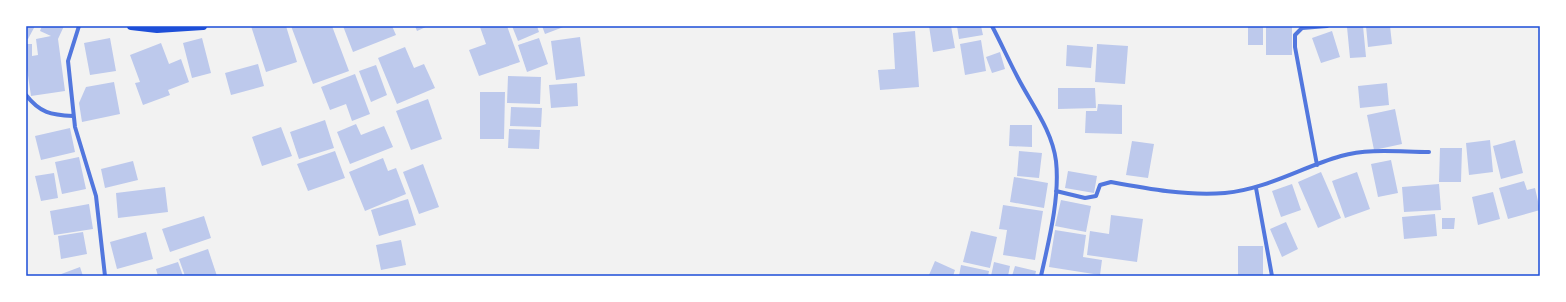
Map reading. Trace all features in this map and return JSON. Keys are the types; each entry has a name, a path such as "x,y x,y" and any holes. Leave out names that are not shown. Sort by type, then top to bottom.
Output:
{"main road":[{"path":"131,26 157,29 203,26"}],"street":[{"path":"79,26 68,61 73,116 96,196 105,276"},
{"path":"992,26 1018,79 1041,117 1051,141 1056,161 1056,191 1049,242 1041,276"},
{"path":"1317,165 1295,35 1302,28 1327,26"},
{"path":"26,95 31,101 46,112 56,115 73,116"},
{"path":"1056,191 1085,198 1096,196 1100,185 1111,182 1174,192 1226,193 1256,188 1341,156 1362,152 1429,152"},
{"path":"1256,188 1272,276"}],"building":[{"path":"26,26 35,26 28,39 26,38"},
{"path":"42,26 64,26 58,39 65,91 31,96 26,62 26,44 32,44 32,56 38,55 36,39 51,36 40,31"},
{"path":"251,26 286,26 297,62 266,72"},
{"path":"291,26 332,26 349,71 313,84"},
{"path":"343,26 392,26 396,35 353,52"},
{"path":"415,26 428,26 417,31"},
{"path":"507,26 520,62 479,76 469,50 486,44 480,27"},
{"path":"512,26 537,26 539,32 518,41"},
{"path":"542,26 566,26 545,34"},
{"path":"929,26 951,26 955,48 933,52"},
{"path":"957,26 981,26 983,35 959,39"},
{"path":"1248,26 1263,26 1263,45 1248,45"},
{"path":"1266,26 1292,26 1292,55 1266,55"},
{"path":"1363,26 1366,57 1350,58 1347,27"},
{"path":"1366,26 1390,26 1392,44 1368,47"},
{"path":"915,31 919,87 880,90 878,70 895,69 893,33"},
{"path":"1332,31 1340,57 1321,63 1312,38"},
{"path":"580,37 585,76 556,80 551,41"},
{"path":"110,38 116,71 90,75 84,43"},
{"path":"202,38 211,73 192,78 183,43"},
{"path":"539,38 548,64 527,72 518,45"},
{"path":"981,40 986,71 965,75 960,44"},
{"path":"161,43 169,64 181,59 189,82 168,90 170,95 143,105 135,83 140,82 130,55"},
{"path":"1097,44 1128,46 1125,84 1095,82"},
{"path":"1067,45 1093,47 1091,68 1066,66"},
{"path":"405,47 414,68 424,64 435,88 397,104 378,58"},
{"path":"1000,52 1005,69 992,73 986,57"},
{"path":"258,64 264,86 231,95 225,73"},
{"path":"376,65 387,95 371,102 359,71"},
{"path":"355,74 370,114 352,121 346,104 330,110 321,87"},
{"path":"508,76 541,77 540,104 507,103"},
{"path":"114,82 120,114 82,122 79,103 86,87"},
{"path":"577,83 578,106 551,108 549,85"},
{"path":"1387,83 1389,105 1360,108 1358,86"},
{"path":"1058,88 1095,88 1096,108 1058,109"},
{"path":"480,92 505,92 504,139 480,139"},
{"path":"428,99 442,139 411,150 396,111"},
{"path":"1098,104 1122,105 1122,134 1085,133 1086,111 1097,111"},
{"path":"511,107 542,108 541,127 510,126"},
{"path":"1395,109 1402,144 1374,150 1367,115"},
{"path":"325,120 334,148 299,159 290,132"},
{"path":"356,124 361,135 384,126 393,147 350,164 337,132"},
{"path":"1010,125 1032,125 1032,147 1009,146"},
{"path":"281,127 292,156 262,166 252,137"},
{"path":"70,128 75,152 41,160 35,136"},
{"path":"509,129 540,130 539,149 508,148"},
{"path":"1490,140 1493,172 1469,175 1466,143"},
{"path":"1515,140 1523,173 1501,179 1493,146"},
{"path":"1132,141 1154,144 1148,178 1126,175"},
{"path":"1440,148 1462,148 1461,182 1439,182"},
{"path":"335,151 345,178 308,191 297,164"},
{"path":"1019,151 1042,153 1039,178 1017,176"},
{"path":"79,157 86,189 62,194 55,162"},
{"path":"383,158 388,171 396,168 406,194 365,211 349,172"},
{"path":"1391,160 1398,193 1378,197 1371,164"},
{"path":"133,161 138,180 105,188 101,169"},
{"path":"423,164 439,207 419,214 403,172"},
{"path":"1068,171 1097,176 1094,193 1065,188"},
{"path":"1321,172 1341,218 1318,228 1298,182"},
{"path":"1357,172 1370,209 1345,218 1332,181"},
{"path":"54,173 58,198 41,201 35,176"},
{"path":"1014,177 1048,183 1044,208 1010,202"},
{"path":"1524,181 1527,190 1535,188 1540,210 1508,219 1499,188"},
{"path":"1292,184 1301,210 1281,217 1272,191"},
{"path":"1439,184 1441,210 1404,212 1402,187"},
{"path":"165,187 168,212 118,218 116,193"},
{"path":"1493,192 1500,219 1478,225 1472,197"},
{"path":"408,199 416,225 379,236 371,210"},
{"path":"1061,200 1091,206 1086,232 1055,226"},
{"path":"89,204 93,229 54,235 50,211"},
{"path":"1003,205 1043,211 1035,260 1003,255 1007,230 999,229"},
{"path":"1435,214 1437,236 1404,239 1402,217"},
{"path":"1111,215 1143,219 1137,262 1087,255 1090,231 1109,234"},
{"path":"204,216 211,238 170,252 162,229"},
{"path":"1442,218 1455,218 1454,229 1442,229"},
{"path":"1286,222 1298,249 1282,257 1270,229"},
{"path":"1055,230 1086,235 1083,257 1102,260 1100,275 1049,267"},
{"path":"971,231 997,237 990,268 963,262"},
{"path":"83,232 87,254 61,259 58,236"},
{"path":"146,232 153,259 117,269 110,242"},
{"path":"401,240 406,265 381,270 376,245"},
{"path":"1238,246 1263,246 1263,276 1238,276"},
{"path":"208,249 217,276 185,276 179,259"},
{"path":"935,261 955,270 953,276 929,275"},
{"path":"178,262 183,276 158,276 156,269"},
{"path":"994,262 1010,266 1008,276 991,276"},
{"path":"961,265 989,271 988,276 959,276"},
{"path":"1015,266 1036,271 1035,276 1012,276"},
{"path":"80,267 83,276 56,276"}]}
